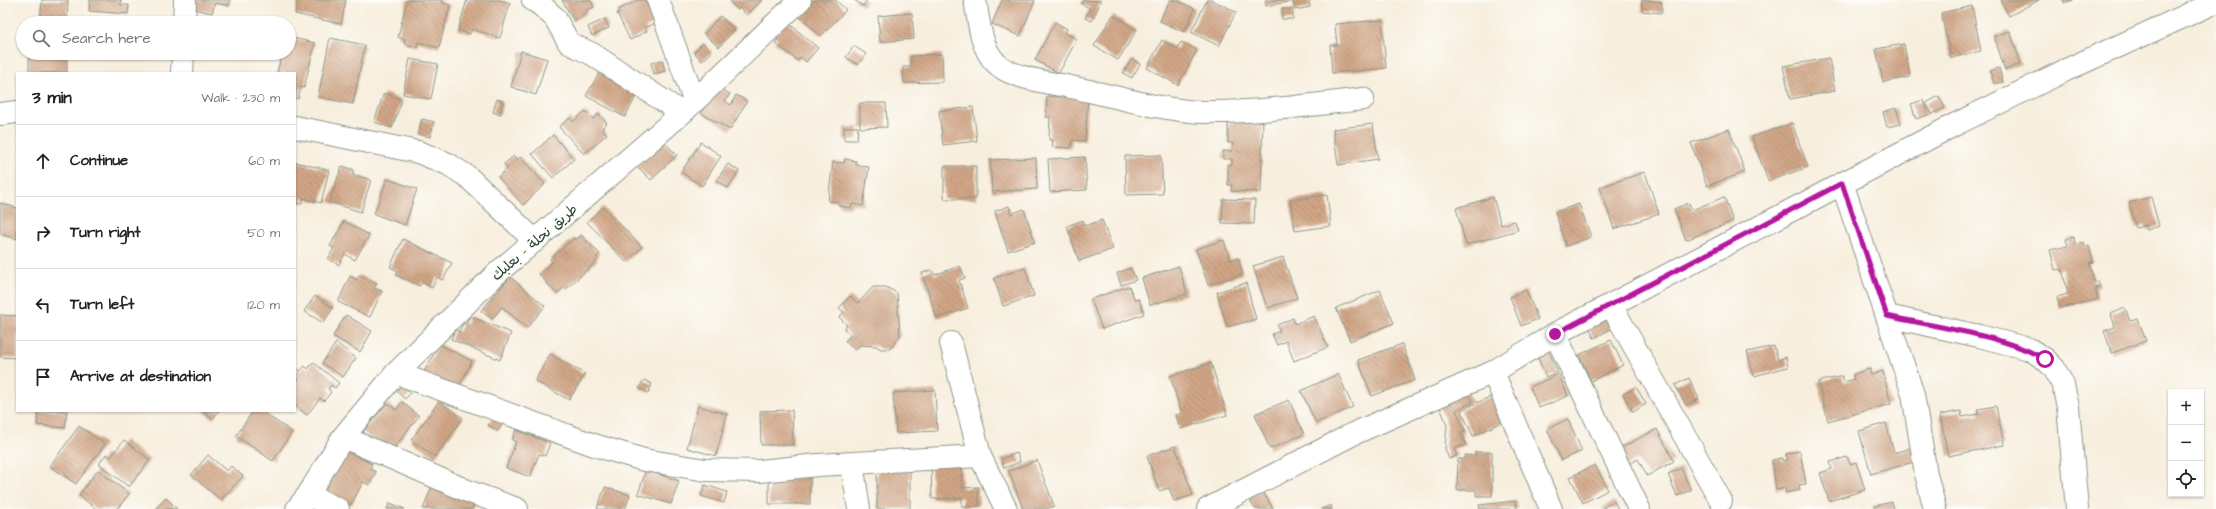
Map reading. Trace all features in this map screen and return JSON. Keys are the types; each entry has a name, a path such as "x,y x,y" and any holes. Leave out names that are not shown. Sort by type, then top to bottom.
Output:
{"street":[{"path":"184,16 185,0"},
{"path":"533,0 555,18 569,43 592,54 688,107"},
{"path":"658,0 688,107"},
{"name":"طريق نحلة - بعلبك","path":"302,502 343,437 396,373 495,275 688,107 800,0"},
{"path":"975,0 981,38 989,54 1000,67 1031,78 1154,106 1203,112 1279,108 1363,99"},
{"path":"1208,509 1353,434 1493,372 1555,334 1611,304 1842,183 2066,70 2216,2"},
{"path":"182,72 183,60"},
{"path":"0,114 16,112"},
{"path":"296,127 418,152 448,164 468,177 535,241"},
{"path":"1842,183 1913,394 1926,474 1935,509"},
{"path":"1611,304 1721,501"},
{"path":"1887,316 1979,336 2029,349 2045,359 2054,368 2063,385 2068,406 2077,509"},
{"path":"1555,334 1639,509"},
{"path":"951,344 980,456 1006,509"},
{"path":"1493,372 1551,509"},
{"path":"396,373 594,445 644,460 706,470 760,471 852,463 980,456"},
{"path":"343,437 470,492 517,509"},
{"path":"852,463 859,509"},
{"path":"302,502 338,509"}],"building":[{"path":"42,0 68,0 67,16 41,16"},
{"path":"90,0 121,0 121,5 129,5 128,14 89,11"},
{"path":"196,0 230,0 229,6 215,3 212,13 194,9"},
{"path":"298,0 346,0 341,24 295,14"},
{"path":"407,0 443,0 442,3 450,5 439,48 418,42 417,47 404,44 405,39 398,37"},
{"path":"467,0 500,0 510,3 500,38 472,29 470,34 458,30"},
{"path":"562,0 590,0 594,7 586,11 587,13 574,21"},
{"path":"638,0 645,0 656,23 645,28 647,31 630,40 617,13 620,12 618,10"},
{"path":"732,0 762,0 747,15 740,8 738,10 730,2"},
{"path":"814,0 836,0 846,10 821,36 799,16"},
{"path":"854,0 867,0 863,6"},
{"path":"1002,0 1035,0 1020,36 992,24"},
{"path":"1083,0 1101,1 1092,21 1085,18 1090,8 1081,4"},
{"path":"1170,0 1176,0 1195,9 1184,32 1160,21"},
{"path":"1207,0 1212,0 1236,12 1219,46 1191,32"},
{"path":"1265,0 1309,0 1310,7 1295,10 1293,1 1266,6"},
{"path":"1642,0 1662,2 1662,13 1642,11"},
{"path":"2001,0 2039,0 2009,16"},
{"path":"2063,0 2073,0 2064,3"},
{"path":"1972,6 1981,51 1951,58 1941,13"},
{"path":"1282,9 1293,9 1293,19 1282,19"},
{"path":"912,13 914,39 880,42 878,16"},
{"path":"1113,15 1137,30 1118,60 1094,46"},
{"path":"720,16 735,29 719,47 704,34"},
{"path":"605,19 609,28 592,36 588,27"},
{"path":"1382,20 1386,68 1332,73 1330,45 1337,45 1335,24"},
{"path":"786,21 818,48 806,62 800,57 798,61 775,43 778,39 774,36"},
{"path":"1055,22 1067,29 1065,33 1077,39 1059,73 1035,60"},
{"path":"2010,31 2021,64 2005,70 1994,36"},
{"path":"330,38 365,45 353,104 318,97"},
{"path":"296,39 315,43 304,88 301,87 298,99 296,98 296,72 277,72 280,60 296,60"},
{"path":"1162,40 1177,49 1181,42 1197,50 1178,85 1147,68"},
{"path":"703,43 712,52 702,61 694,52"},
{"path":"1904,44 1910,77 1883,82 1876,49"},
{"path":"854,46 866,54 858,65 846,57"},
{"path":"521,51 547,59 536,95 511,87"},
{"path":"942,54 943,82 904,83 903,67 911,67 911,56"},
{"path":"1829,58 1835,91 1790,99 1783,66"},
{"path":"410,59 438,64 431,99 403,94"},
{"path":"1132,59 1140,64 1132,78 1123,73"},
{"path":"29,60 67,60 67,72 29,72"},
{"path":"662,60 665,71 654,74 651,63"},
{"path":"1999,68 2003,82 1994,84 1990,71"},
{"path":"601,70 639,91 625,117 586,96"},
{"path":"716,86 730,94 725,101 731,105 736,95 747,101 730,130 701,113"},
{"path":"384,93 402,100 392,128 374,122"},
{"path":"1047,96 1088,98 1085,141 1072,140 1071,148 1052,147 1053,140 1049,140 1050,117 1046,117"},
{"path":"1939,96 1945,108 1932,114 1926,103"},
{"path":"497,99 503,101 500,115 493,112"},
{"path":"1923,100 1928,115 1916,119 1911,104"},
{"path":"860,103 886,103 887,127 860,128"},
{"path":"973,107 977,141 943,145 939,111"},
{"path":"1896,108 1901,124 1887,127 1883,112"},
{"path":"585,111 593,119 599,114 607,123 602,128 607,134 584,154 559,127 570,118 573,122"},
{"path":"1233,118 1263,118 1261,192 1231,191 1232,185 1228,185 1228,165 1232,165 1232,159 1223,159 1223,151 1232,151 1233,143 1228,143 1228,123 1233,123"},
{"path":"422,119 434,122 430,137 418,134"},
{"path":"1792,123 1808,167 1768,181 1752,137"},
{"path":"1373,124 1378,159 1338,165 1333,129"},
{"path":"844,127 858,127 857,140 844,140"},
{"path":"1729,129 1745,172 1707,186 1691,143"},
{"path":"553,135 574,159 553,178 532,154"},
{"path":"663,141 677,155 651,180 637,166"},
{"path":"701,142 721,156 702,186 681,172"},
{"path":"1161,155 1163,194 1126,195 1125,156"},
{"path":"514,156 517,160 520,157 545,184 523,205 498,177 508,168 504,164"},
{"path":"1085,157 1087,190 1050,192 1048,159"},
{"path":"1036,158 1037,189 992,192 990,160"},
{"path":"845,159 856,161 856,165 869,167 863,206 852,204 851,208 839,206 839,202 828,201 833,162 844,163"},
{"path":"296,162 329,170 321,203 303,198 302,204 296,203"},
{"path":"728,164 739,171 728,188 716,181"},
{"path":"342,166 354,170 352,174 371,180 361,212 329,202"},
{"path":"944,166 976,166 976,199 944,199"},
{"path":"1645,172 1659,214 1614,229 1600,187"},
{"path":"387,179 417,189 405,225 374,214"},
{"path":"1327,195 1331,226 1295,231 1290,200"},
{"path":"1493,197 1501,225 1515,221 1518,230 1466,245 1456,208"},
{"path":"1724,197 1733,221 1686,240 1674,209 1689,203 1692,210"},
{"path":"2151,197 2159,226 2147,230 2146,225 2136,228 2129,203"},
{"path":"1223,199 1255,200 1254,224 1222,223"},
{"path":"0,203 16,208 16,239 0,234"},
{"path":"1579,204 1591,237 1566,246 1555,212"},
{"path":"1009,206 1011,214 1024,209 1035,242 1008,251 995,211"},
{"path":"603,207 642,247 626,262 587,222"},
{"path":"1083,220 1085,226 1102,220 1113,249 1079,261 1067,226"},
{"path":"344,221 369,235 355,260 345,254 339,265 328,259 334,248 330,246"},
{"path":"581,235 600,254 596,258 598,260 566,289 564,287 557,294 539,274 552,262 550,259 574,238 576,240"},
{"path":"2074,237 2075,244 2084,242 2085,247 2089,245 2093,262 2089,263 2094,282 2098,281 2100,286 2095,288 2098,299 2060,308 2057,297 2068,294 2062,269 2055,270 2050,250 2068,246 2066,239"},
{"path":"403,239 452,263 443,280 437,277 432,288 422,282 420,286 396,275 398,271 390,267"},
{"path":"1224,240 1230,260 1238,258 1243,274 1208,285 1196,249"},
{"path":"1283,257 1297,298 1267,308 1253,266"},
{"path":"960,266 965,278 959,280 968,308 937,318 922,273 932,270 934,275"},
{"path":"1179,266 1187,294 1150,305 1142,278"},
{"path":"1025,268 1034,296 1003,306 994,278"},
{"path":"1131,268 1136,280 1121,285 1117,273"},
{"path":"359,275 377,283 374,288 382,291 370,317 338,302 350,276 357,280"},
{"path":"510,277 545,306 527,328 502,307 492,319 481,311"},
{"path":"1246,283 1256,319 1227,327 1217,292"},
{"path":"1129,286 1135,300 1139,299 1144,314 1102,329 1091,299"},
{"path":"873,287 886,287 897,293 900,336 890,349 860,345 855,350 845,341 851,335 844,329 847,325 839,317 844,312 839,308 850,296 858,303"},
{"path":"1380,290 1394,323 1350,341 1336,308"},
{"path":"1526,290 1538,319 1521,326 1510,297"},
{"path":"315,296 333,308 323,323 304,311"},
{"path":"2125,308 2130,321 2138,319 2146,341 2112,353 2104,331 2115,327 2111,314"},
{"path":"0,315 16,316 16,358 0,357"},
{"path":"346,315 372,331 360,352 333,336"},
{"path":"470,316 511,333 500,360 451,339 455,330 459,332 463,323 466,324"},
{"path":"1314,316 1328,347 1294,361 1286,341 1277,345 1272,334 1280,331 1277,325 1293,318 1295,324"},
{"path":"1604,316 1611,329 1594,338 1588,325"},
{"path":"1611,340 1623,365 1591,381 1579,355"},
{"path":"336,343 356,358 343,377 322,363"},
{"path":"439,344 472,361 457,391 423,374"},
{"path":"1402,344 1415,380 1372,396 1358,360"},
{"path":"1774,346 1778,360 1786,357 1788,367 1754,376 1747,352"},
{"path":"1547,348 1558,372 1546,377 1536,353"},
{"path":"550,354 585,374 569,400 535,381"},
{"path":"313,362 339,383 335,388 331,385 328,389 331,392 324,401 320,398 307,415 296,406 296,384 299,379 296,377 296,370 297,368 300,371 305,366 308,369"},
{"path":"1211,363 1227,415 1180,429 1176,415 1182,414 1170,376"},
{"path":"1870,369 1871,375 1883,371 1891,404 1828,421 1818,382 1842,376 1844,382 1854,379 1853,374"},
{"path":"1338,374 1353,407 1316,423 1301,391"},
{"path":"1559,374 1568,396 1539,408 1530,387"},
{"path":"1689,378 1699,399 1686,405 1675,385"},
{"path":"644,380 652,384 648,393 639,388"},
{"path":"400,384 411,393 405,399 395,390"},
{"path":"1636,387 1646,404 1633,412 1623,394"},
{"path":"935,390 937,431 896,433 893,393"},
{"path":"1467,390 1473,402 1456,410 1465,432 1461,433 1466,445 1454,449 1457,456 1449,459 1445,449 1447,425 1438,402"},
{"path":"1492,396 1504,421 1473,436 1461,410"},
{"path":"1289,400 1304,434 1270,449 1255,414"},
{"path":"439,401 463,418 435,457 411,440"},
{"path":"402,402 419,416 390,453 363,432 387,403 396,410"},
{"path":"698,406 727,414 716,456 687,448"},
{"path":"1996,406 2004,445 1948,456 1940,415 1961,411 1962,417 1979,414 1978,409"},
{"path":"792,410 793,445 761,445 760,411"},
{"path":"38,412 67,412 65,428 37,425"},
{"path":"202,412 218,412 213,419"},
{"path":"252,412 262,412 292,432 273,461 236,436"},
{"path":"495,414 505,420 498,431 488,425"},
{"path":"1568,419 1582,451 1561,460 1547,429"},
{"path":"1886,423 1894,453 1913,447 1917,461 1871,474 1859,431"},
{"path":"79,426 105,444 76,484 50,466"},
{"path":"1657,429 1674,461 1647,476 1638,459 1626,466 1617,450"},
{"path":"516,430 550,443 545,456 539,454 530,477 506,468 516,442 512,440"},
{"path":"124,440 150,460 129,487 99,464 106,454 111,457"},
{"path":"1175,446 1193,495 1174,501 1169,488 1159,491 1147,456"},
{"path":"344,450 372,464 370,469 376,472 369,485 363,482 351,505 323,491"},
{"path":"1800,451 1806,484 1799,485 1800,490 1786,493 1785,488 1776,490 1772,460 1782,458 1782,461 1787,460 1786,454"},
{"path":"1475,452 1492,452 1492,496 1476,496 1476,490 1457,490 1458,459 1465,459 1465,455 1475,456"},
{"path":"1017,453 1020,462 1004,468 1001,459"},
{"path":"208,455 227,471 231,466 243,476 221,500 191,475"},
{"path":"1847,457 1850,464 1856,462 1865,490 1829,501 1820,473 1832,469 1830,462"},
{"path":"1037,460 1054,506 1046,509 1023,509 1009,471"},
{"path":"877,462 910,462 910,509 877,509"},
{"path":"931,464 961,464 962,488 978,487 979,506 962,507 962,498 932,499"},
{"path":"1595,465 1608,490 1583,503 1570,477"},
{"path":"1681,468 1691,490 1677,496 1668,474"},
{"path":"98,470 129,494 117,509 96,509 79,495"},
{"path":"646,470 679,481 671,504 638,494"},
{"path":"769,473 810,473 810,504 769,504"},
{"path":"433,483 476,499 472,509 423,509"},
{"path":"705,485 727,492 724,503 701,496"},
{"path":"605,487 630,495 625,509 597,509"},
{"path":"1262,490 1273,509 1255,509 1248,497"},
{"path":"166,498 177,509 155,509"},
{"path":"1516,501 1517,509 1480,509 1479,505"},
{"path":"1614,501 1618,509 1601,509"},
{"path":"1892,502 1894,509 1875,509 1874,506"},
{"path":"390,503 405,509 387,509"},
{"path":"1331,505 1332,509 1321,509"}],"route":[{"path":"1555,334 1706,253 1842,183 1887,316 1979,336 2029,349 2045,359"}]}
